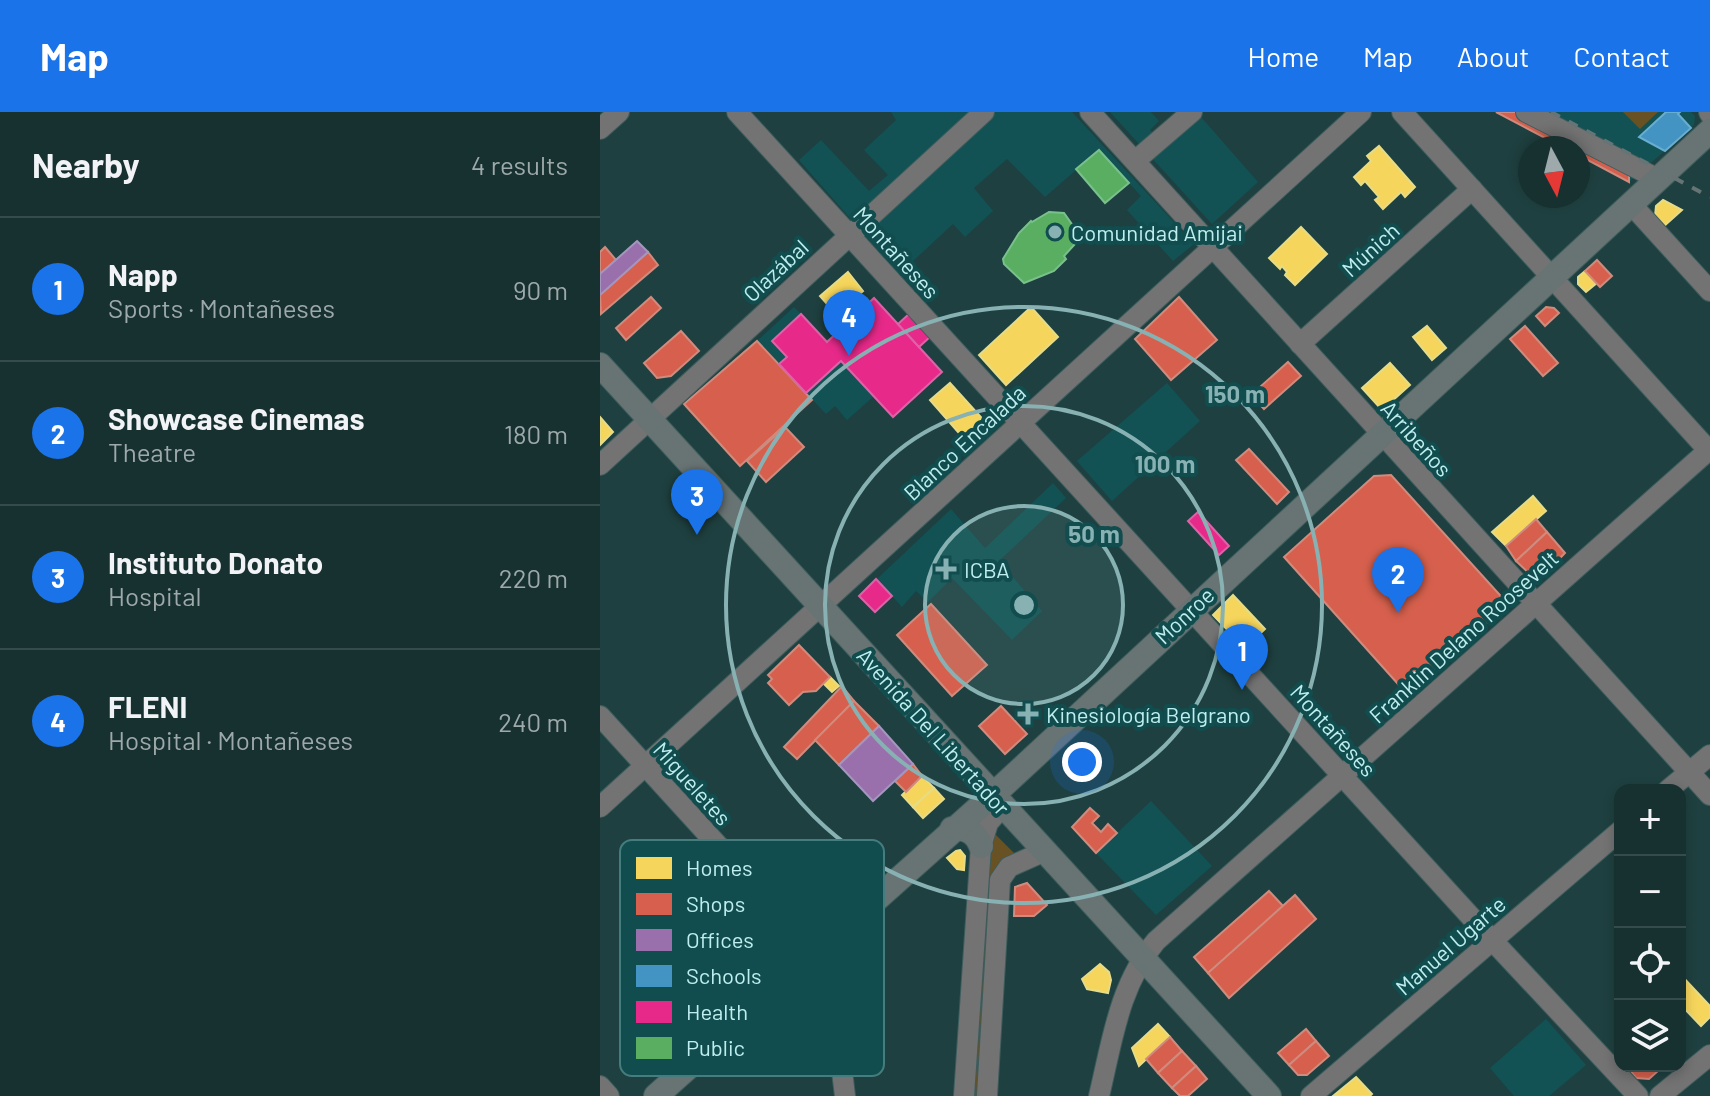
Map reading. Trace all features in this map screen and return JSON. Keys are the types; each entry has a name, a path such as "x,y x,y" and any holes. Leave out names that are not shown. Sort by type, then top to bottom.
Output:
{"main road":[{"name":"Monroe","path":"884,891 952,829 998,800 1191,609 1710,131"},
{"name":"Avenida Del Libertador","path":"600,365 1269,1096"},
{"path":"952,829 972,832 981,846"},
{"name":"Monroe","path":"656,1096 678,1076"}],"street":[{"path":"600,129 619,112"},
{"name":"Montañeses","path":"737,112 1638,1096"},
{"name":"Olazábal","path":"600,465 984,112"},
{"name":"Arribeños","path":"1090,112 1710,795"},
{"path":"1135,161 1192,112"},
{"name":"Blanco Encalada","path":"600,807 1361,112"},
{"path":"1402,112 1710,450"},
{"path":"1526,112 1658,179"},
{"name":"Múnich","path":"1300,344 1472,189"},
{"path":"1631,204 1710,291"},
{"name":"Franklin Delano Roosevelt","path":"1099,1096 1124,993 1143,956 1342,774 1710,450"},
{"name":"Migueletes","path":"600,716 713,840"},
{"path":"1675,784 1710,755"},
{"path":"964,1096 981,846 984,830 998,800"},
{"name":"Manuel Ugarte","path":"1311,1096 1614,836"},
{"path":"987,1096 1000,880 1009,867 1045,851"},
{"path":"1660,1096 1710,1055"},
{"name":"Migueletes","path":"843,1076 845,1096"},
{"path":"600,1086 609,1096"}],"shaded area":[{"path":"891,112 1072,112 1194,244 1173,261 1127,210 1141,196 1099,150 1045,197 1007,159 974,188 993,211 965,237 953,224 899,274 799,160 821,140 869,191 888,175 864,150 896,120"},
{"path":"1110,112 1151,112 1159,121 1150,130 1167,147 1201,117 1258,182 1212,224"},
{"path":"1496,112 1691,112 1695,116 1694,125 1629,182 1590,161 1590,136 1551,136"},
{"path":"1623,112 1658,112 1640,129"},
{"path":"874,298 942,372 893,417 874,396 847,420 835,406 826,414 757,341 794,307 827,341"},
{"path":"1167,383 1200,421 1112,501 1077,461"},
{"name":"ICBA","path":"1053,483 1066,498 999,561 1042,611 1012,640 952,578 928,602 916,591 902,607 892,596 875,612 859,596 951,509 985,548"},
{"path":"1151,801 1212,866 1156,915 1096,853"},
{"path":"994,833 1018,857 1010,860 981,1096 970,1096 985,837"},
{"path":"1546,1019 1586,1065 1549,1096 1514,1096 1490,1068"}],"building: Homes":[{"path":"1379,146 1415,187 1405,197 1401,192 1383,209 1375,200 1379,197 1365,181 1361,185 1354,177 1371,161 1367,156"},
{"path":"1663,200 1682,210 1663,227 1655,216 1656,206"},
{"path":"1301,227 1327,254 1295,285 1285,275 1287,272 1282,266 1280,269 1269,258"},
{"path":"1585,271 1597,283 1586,292 1578,284 1578,277"},
{"path":"848,272 863,291 836,314 820,296"},
{"path":"1031,307 1058,337 1006,385 979,355"},
{"path":"1427,326 1446,348 1432,360 1413,337"},
{"path":"1390,363 1410,385 1382,410 1362,388"},
{"path":"950,383 987,424 966,441 930,400"},
{"path":"600,417 613,432 600,445"},
{"path":"1533,496 1546,511 1506,546 1492,532"},
{"path":"1233,595 1265,629 1245,648 1213,615"},
{"path":"830,677 839,686 832,692 823,683"},
{"path":"922,776 934,788 913,807 902,795"},
{"path":"934,788 944,799 923,818 913,807"},
{"path":"960,850 965,856 964,870 957,869 947,858"},
{"path":"1100,964 1109,972 1108,993 1087,989 1082,979"},
{"path":"1686,980 1710,1006 1710,1017 1701,1026 1686,1010"},
{"path":"1158,1024 1170,1037 1139,1066 1132,1048"},
{"path":"1356,1077 1372,1094 1370,1096 1333,1096"}],"building: Shops":[{"path":"1496,112 1524,112 1567,136 1541,136"},
{"path":"1590,149 1629,171 1629,182 1590,161"},
{"path":"605,247 616,260 600,274 600,252"},
{"path":"648,252 658,265 601,314 600,295"},
{"path":"1597,260 1612,276 1600,287 1585,271"},
{"path":"651,297 661,308 626,340 616,328"},
{"path":"1179,297 1217,340 1171,380 1135,339"},
{"path":"1546,307 1554,308 1559,313 1545,326 1536,316"},
{"path":"1525,326 1558,363 1543,376 1510,339"},
{"path":"681,331 699,351 671,376 657,378 644,363"},
{"path":"757,341 812,400 740,466 684,404"},
{"path":"1288,362 1301,376 1264,409 1251,395"},
{"path":"785,427 804,447 766,482 747,461"},
{"path":"1249,449 1289,492 1277,504 1236,460"},
{"path":"1391,475 1508,604 1407,694 1284,557 1374,476"},
{"path":"1536,519 1547,532 1516,561 1506,546"},
{"path":"1547,532 1565,553 1543,576 1533,577 1516,561"},
{"path":"931,604 987,665 952,696 897,635"},
{"path":"799,645 830,677 816,691 803,692 789,705 768,683 772,679 768,675"},
{"path":"842,686 854,701 797,759 784,747"},
{"path":"854,701 879,726 839,765 815,740"},
{"path":"1001,706 1027,734 1005,754 979,726"},
{"path":"913,764 922,776 906,792 895,781"},
{"path":"1090,808 1099,816 1092,823 1101,832 1108,824 1117,833 1096,853 1072,827"},
{"path":"1027,883 1047,905 1034,916 1014,916 1015,887"},
{"path":"1269,891 1284,907 1208,973 1194,957"},
{"path":"1295,895 1316,919 1229,998 1208,973"},
{"path":"1306,1029 1316,1041 1289,1065 1278,1053"},
{"path":"1170,1037 1182,1051 1158,1073 1146,1059"},
{"path":"1316,1041 1329,1056 1307,1075 1298,1075 1289,1065"},
{"path":"1182,1051 1196,1066 1172,1088 1158,1073"},
{"path":"1196,1066 1207,1079 1188,1096 1180,1096 1172,1088"},
{"path":"1631,1072 1657,1072 1649,1079 1636,1078"}],"building: Offices":[{"path":"637,241 648,252 600,295 600,274"},
{"path":"879,726 913,764 873,801 839,765"}],"building: Schools":[{"path":"1666,112 1680,112 1678,114 1691,128 1665,151 1639,137"}],"building: Health":[{"path":"874,298 942,372 893,417 841,361 806,393 779,364 787,357 772,341 801,314 827,342"},
{"path":"909,314 931,336 919,347 898,324"},
{"path":"1198,512 1229,546 1219,555 1188,521"},
{"path":"876,579 892,596 875,612 859,596"}],"building: Public":[{"path":"1099,150 1129,183 1105,203 1076,169"},
{"path":"1049,212 1064,213 1077,227 1075,244 1054,271 1024,283 1004,264 1003,259 1019,233 1031,221"}],"railway":[{"path":"1551,112 1710,197"}],"place":[{"name":"Comunidad Amijai","path":"1055,232"},
{"name":"FLENI","path":"849,356"},
{"name":"Instituto Donato","path":"697,535"},
{"name":"ICBA","path":"946,569"},
{"name":"Showcase Cinemas","path":"1398,613"},
{"name":"Napp","path":"1242,690"},
{"name":"Kinesiología Belgrano","path":"1028,714"}]}
